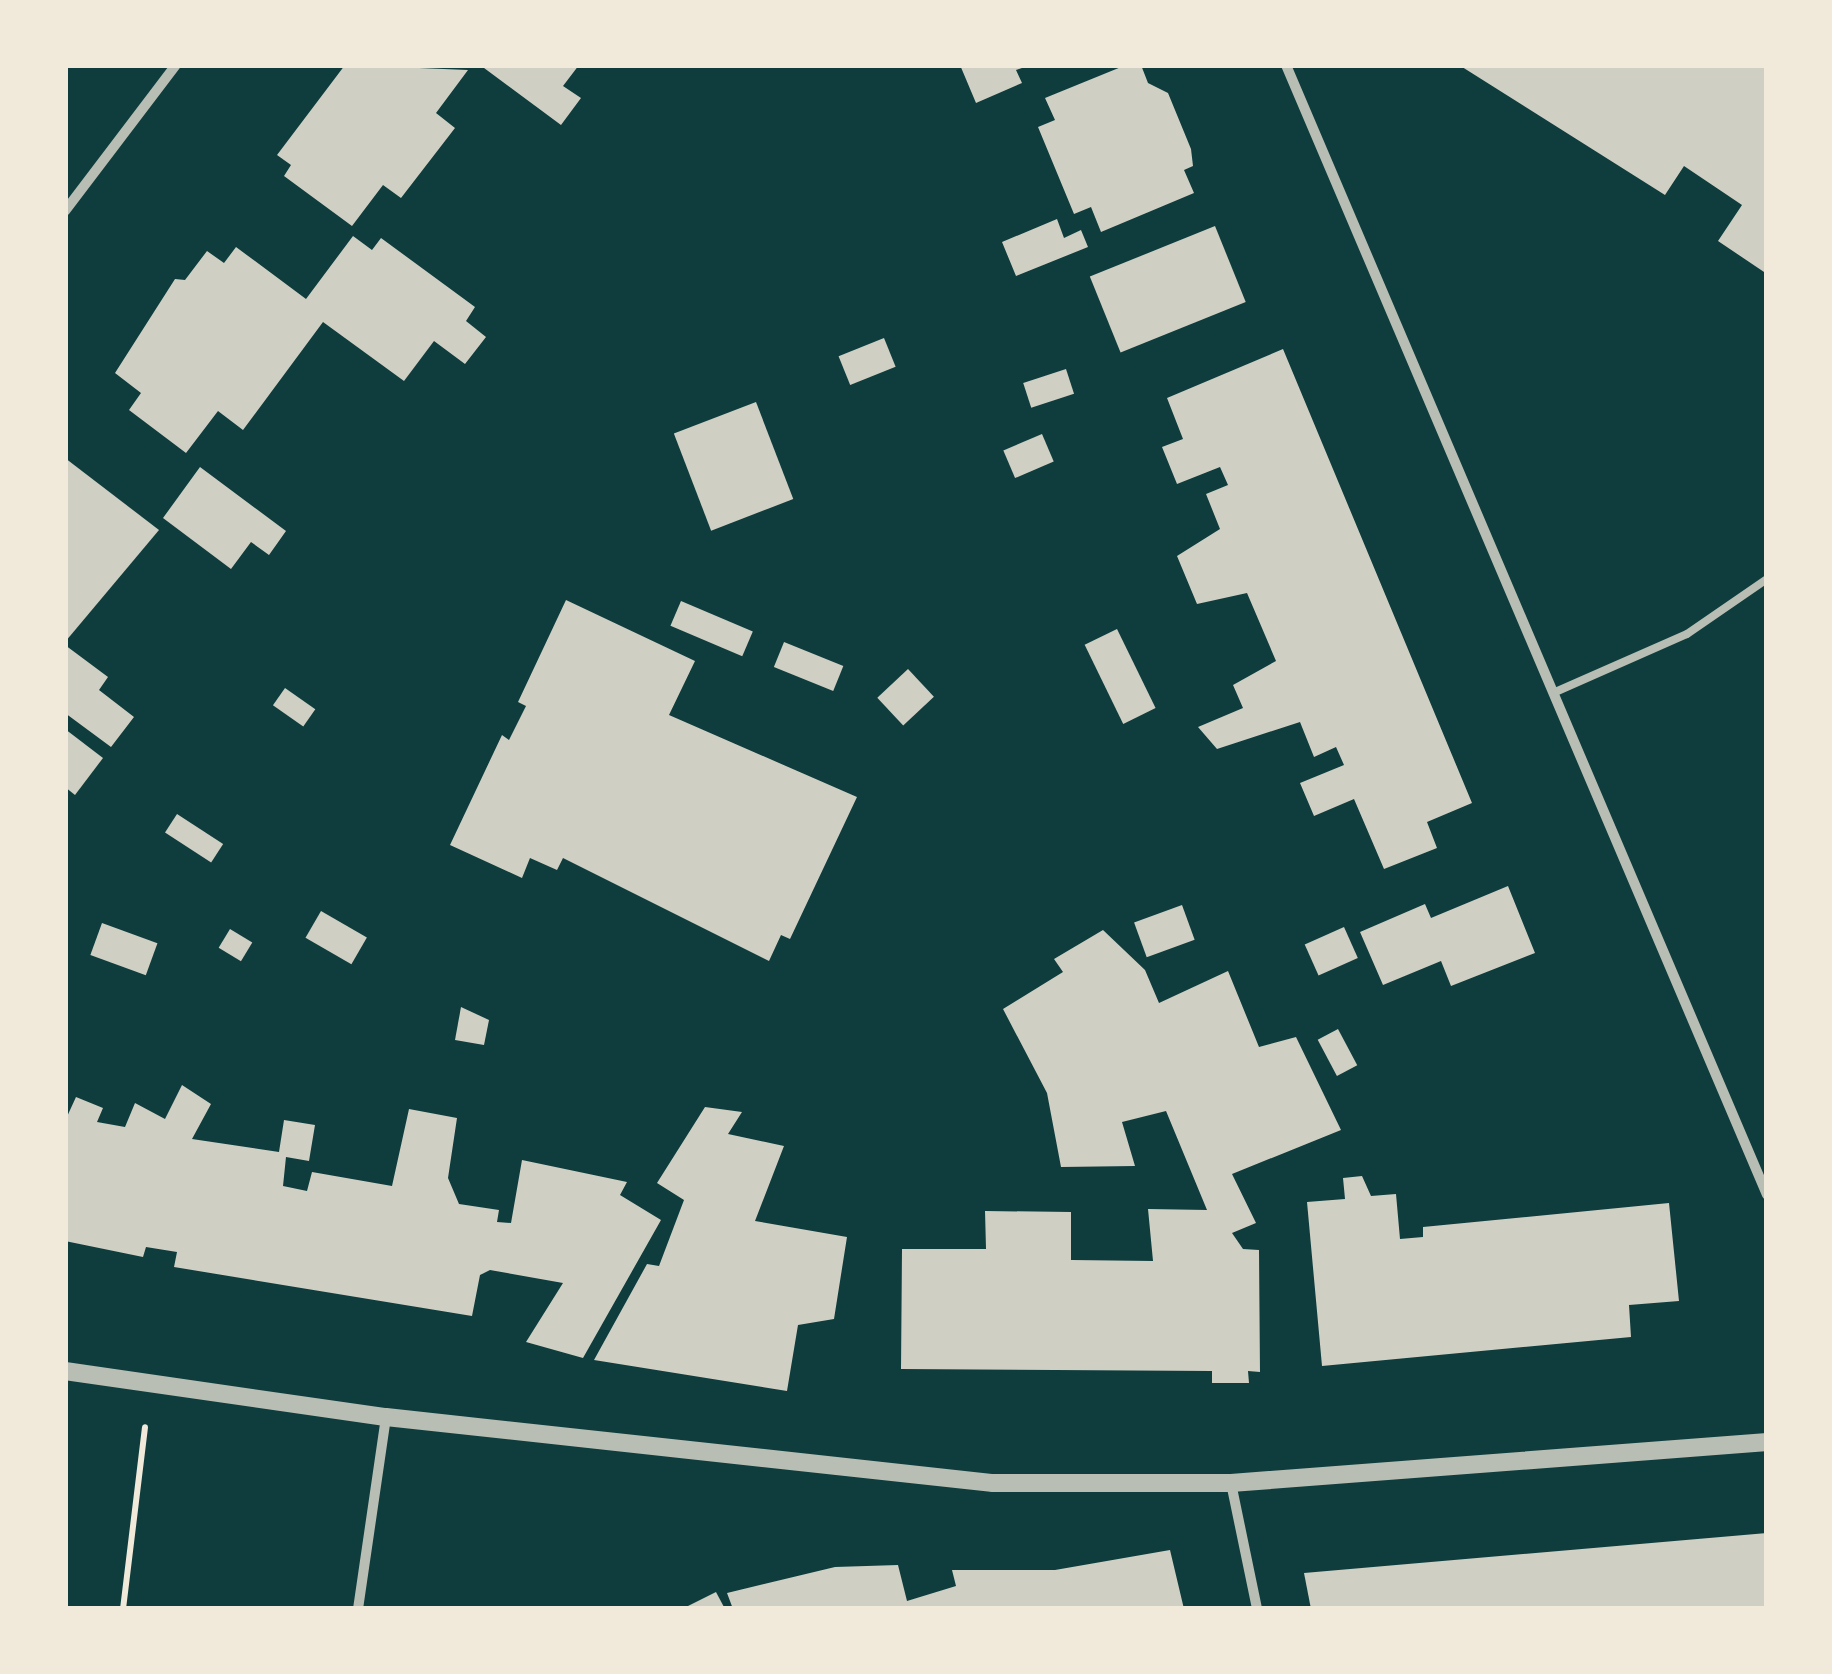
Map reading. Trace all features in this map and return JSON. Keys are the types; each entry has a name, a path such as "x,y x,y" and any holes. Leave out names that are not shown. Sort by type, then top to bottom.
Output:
{"street":[{"path":"65,210 176,65"},
{"path":"1286,65 1767,1195"},
{"path":"65,1370 386,1417 994,1483 1231,1483 1767,1442"},
{"path":"358,1609 386,1417"},
{"path":"1231,1483 1257,1609"}],"lane":[{"path":"1553,693 1687,634 1767,579"}],"path":[{"path":"123,1609 150,1383"}],"building":[{"path":"345,65 468,70 436,113 455,128 401,198 383,185 352,226 284,176 291,165 277,155"},
{"path":"480,65 579,65 563,86 581,98 561,125"},
{"path":"960,65 1028,66 1016,70 1022,83 976,103"},
{"path":"1126,65 1141,65 1148,83 1168,93 1191,149 1193,166 1184,170 1194,193 1101,232 1091,207 1074,214 1038,127 1055,120 1045,98"},
{"path":"1459,65 1767,65 1767,274 1718,241 1742,205 1684,166 1665,195"},
{"path":"1057,219 1064,238 1081,230 1088,247 1016,276 1002,242"},
{"path":"1215,226 1246,302 1121,353 1090,277"},
{"path":"353,236 372,250 381,238 475,307 466,321 486,337 465,364 434,341 404,381 323,322 243,430 218,411 186,453 129,410 141,393 115,373 175,279 185,280 207,251 224,263 236,247 306,299"},
{"path":"884,338 896,367 850,385 839,356"},
{"path":"1283,349 1472,803 1427,822 1437,848 1384,869 1354,799 1314,816 1300,783 1344,765 1336,747 1314,757 1300,722 1217,749 1198,727 1243,708 1233,685 1276,661 1247,593 1197,604 1177,556 1220,529 1206,494 1228,485 1220,467 1177,484 1162,447 1183,439 1167,398"},
{"path":"1066,369 1074,394 1031,408 1023,383"},
{"path":"756,402 793,499 711,531 674,434"},
{"path":"1042,434 1054,462 1015,478 1003,450"},
{"path":"65,458 159,530 65,642"},
{"path":"200,467 286,531 269,555 251,542 231,569 163,518"},
{"path":"566,600 695,661 669,715 857,797 790,939 781,935 769,961 563,858 557,870 530,858 522,878 450,845 502,735 509,740 526,706 518,702"},
{"path":"681,601 753,631 742,656 670,626"},
{"path":"1117,629 1156,708 1123,724 1085,645"},
{"path":"784,642 843,666 833,691 774,667"},
{"path":"65,645 108,677 99,690 134,717 111,747 65,713"},
{"path":"908,669 934,697 903,725 877,698"},
{"path":"285,688 315,709 303,726 273,705"},
{"path":"65,729 103,758 75,795 65,787"},
{"path":"177,814 223,844 211,862 165,832"},
{"path":"1508,886 1535,953 1451,986 1441,961 1383,985 1360,932 1425,904 1431,918"},
{"path":"1182,905 1195,940 1147,957 1134,922"},
{"path":"321,911 367,938 351,964 306,938"},
{"path":"102,923 157,943 146,975 90,955"},
{"path":"1344,927 1358,958 1319,976 1305,944"},
{"path":"230,929 252,942 241,961 219,948"},
{"path":"1103,930 1145,970 1159,1003 1228,971 1259,1047 1296,1037 1341,1130 1232,1174 1256,1223 1232,1233 1243,1249 1259,1250 1260,1372 1248,1371 1249,1383 1212,1383 1212,1371 901,1369 902,1249 986,1249 985,1211 1071,1212 1071,1260 1153,1261 1148,1209 1207,1210 1166,1111 1122,1122 1135,1166 1061,1167 1047,1093 1003,1009 1063,972 1054,959"},
{"path":"461,1007 489,1020 484,1045 455,1040"},
{"path":"1338,1029 1357,1065 1337,1076 1318,1040"},
{"path":"182,1085 211,1104 192,1139 279,1152 284,1120 315,1125 309,1161 286,1157 283,1186 307,1191 312,1172 392,1186 409,1109 457,1118 448,1178 459,1204 499,1210 497,1222 511,1223 522,1160 627,1182 620,1195 661,1220 583,1358 526,1342 563,1283 490,1270 480,1275 472,1316 174,1267 177,1252 146,1247 143,1257 65,1241 65,1121 76,1097 103,1108 97,1122 125,1127 135,1103 165,1119"},
{"path":"705,1107 742,1112 728,1134 784,1146 755,1221 847,1237 834,1319 798,1325 787,1391 594,1360 647,1264 659,1266 684,1200 657,1183"},
{"path":"1362,1176 1371,1196 1396,1194 1400,1239 1423,1237 1423,1227 1669,1203 1679,1301 1629,1305 1631,1337 1322,1366 1307,1202 1345,1199 1343,1178"},
{"path":"1767,1533 1767,1609 1311,1609 1304,1573"},
{"path":"1170,1550 1184,1609 733,1609 727,1593 835,1567 898,1565 907,1601 956,1586 952,1570 1055,1570"},
{"path":"716,1592 725,1609 682,1609"}]}
